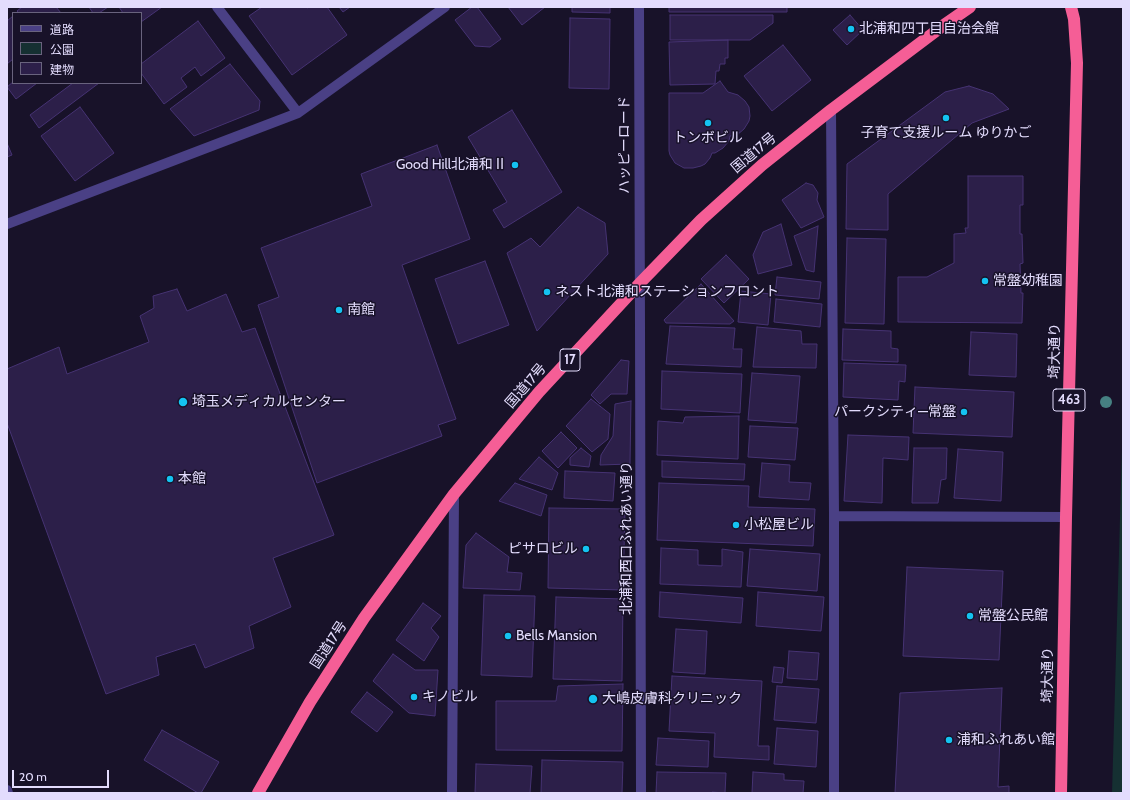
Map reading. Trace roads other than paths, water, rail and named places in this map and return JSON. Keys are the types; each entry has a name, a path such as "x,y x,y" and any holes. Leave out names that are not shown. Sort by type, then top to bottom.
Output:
{"highway":[{"name":"国道17号","path":"258,793 310,702 364,618 454,494 539,392 701,220 762,165 832,110 970,7"},
{"name":"埼大通り","path":"1061,793 1066,517 1078,63 1072,7"}],"street":[{"path":"217,7 298,113"},
{"path":"7,224 298,113 445,7"},
{"name":"ハッピーロード","path":"638,7 640,284"},
{"path":"832,110 834,793"},
{"name":"北浦和西口ふれあい通り","path":"640,284 641,793"},
{"path":"452,793 454,494"},
{"path":"834,516 1066,517"}],"place":[{"name":"北浦和四丁目自治会館","path":"851,29"},
{"name":"子育て支援ルーム ゆりかご","path":"946,118"},
{"name":"トンボビル","path":"708,123"},
{"name":"Good Hill北浦和Ⅱ","path":"515,165"},
{"name":"常盤幼稚園","path":"985,281"},
{"name":"ネスト北浦和ステーションフロント","path":"547,292"},
{"name":"南館","path":"339,310"},
{"name":"埼玉メディカルセンター","path":"183,402"},
{"name":"パークシティ―常盤","path":"964,412"},
{"name":"本館","path":"170,479"},
{"name":"小松屋ビル","path":"736,525"},
{"name":"ピサロビル","path":"586,549"},
{"name":"常盤公民館","path":"970,616"},
{"name":"Bells Mansion","path":"508,636"},
{"name":"キノビル","path":"414,697"},
{"name":"大嶋皮膚科クリニック","path":"593,699"},
{"name":"浦和ふれあい館","path":"949,740"}]}
